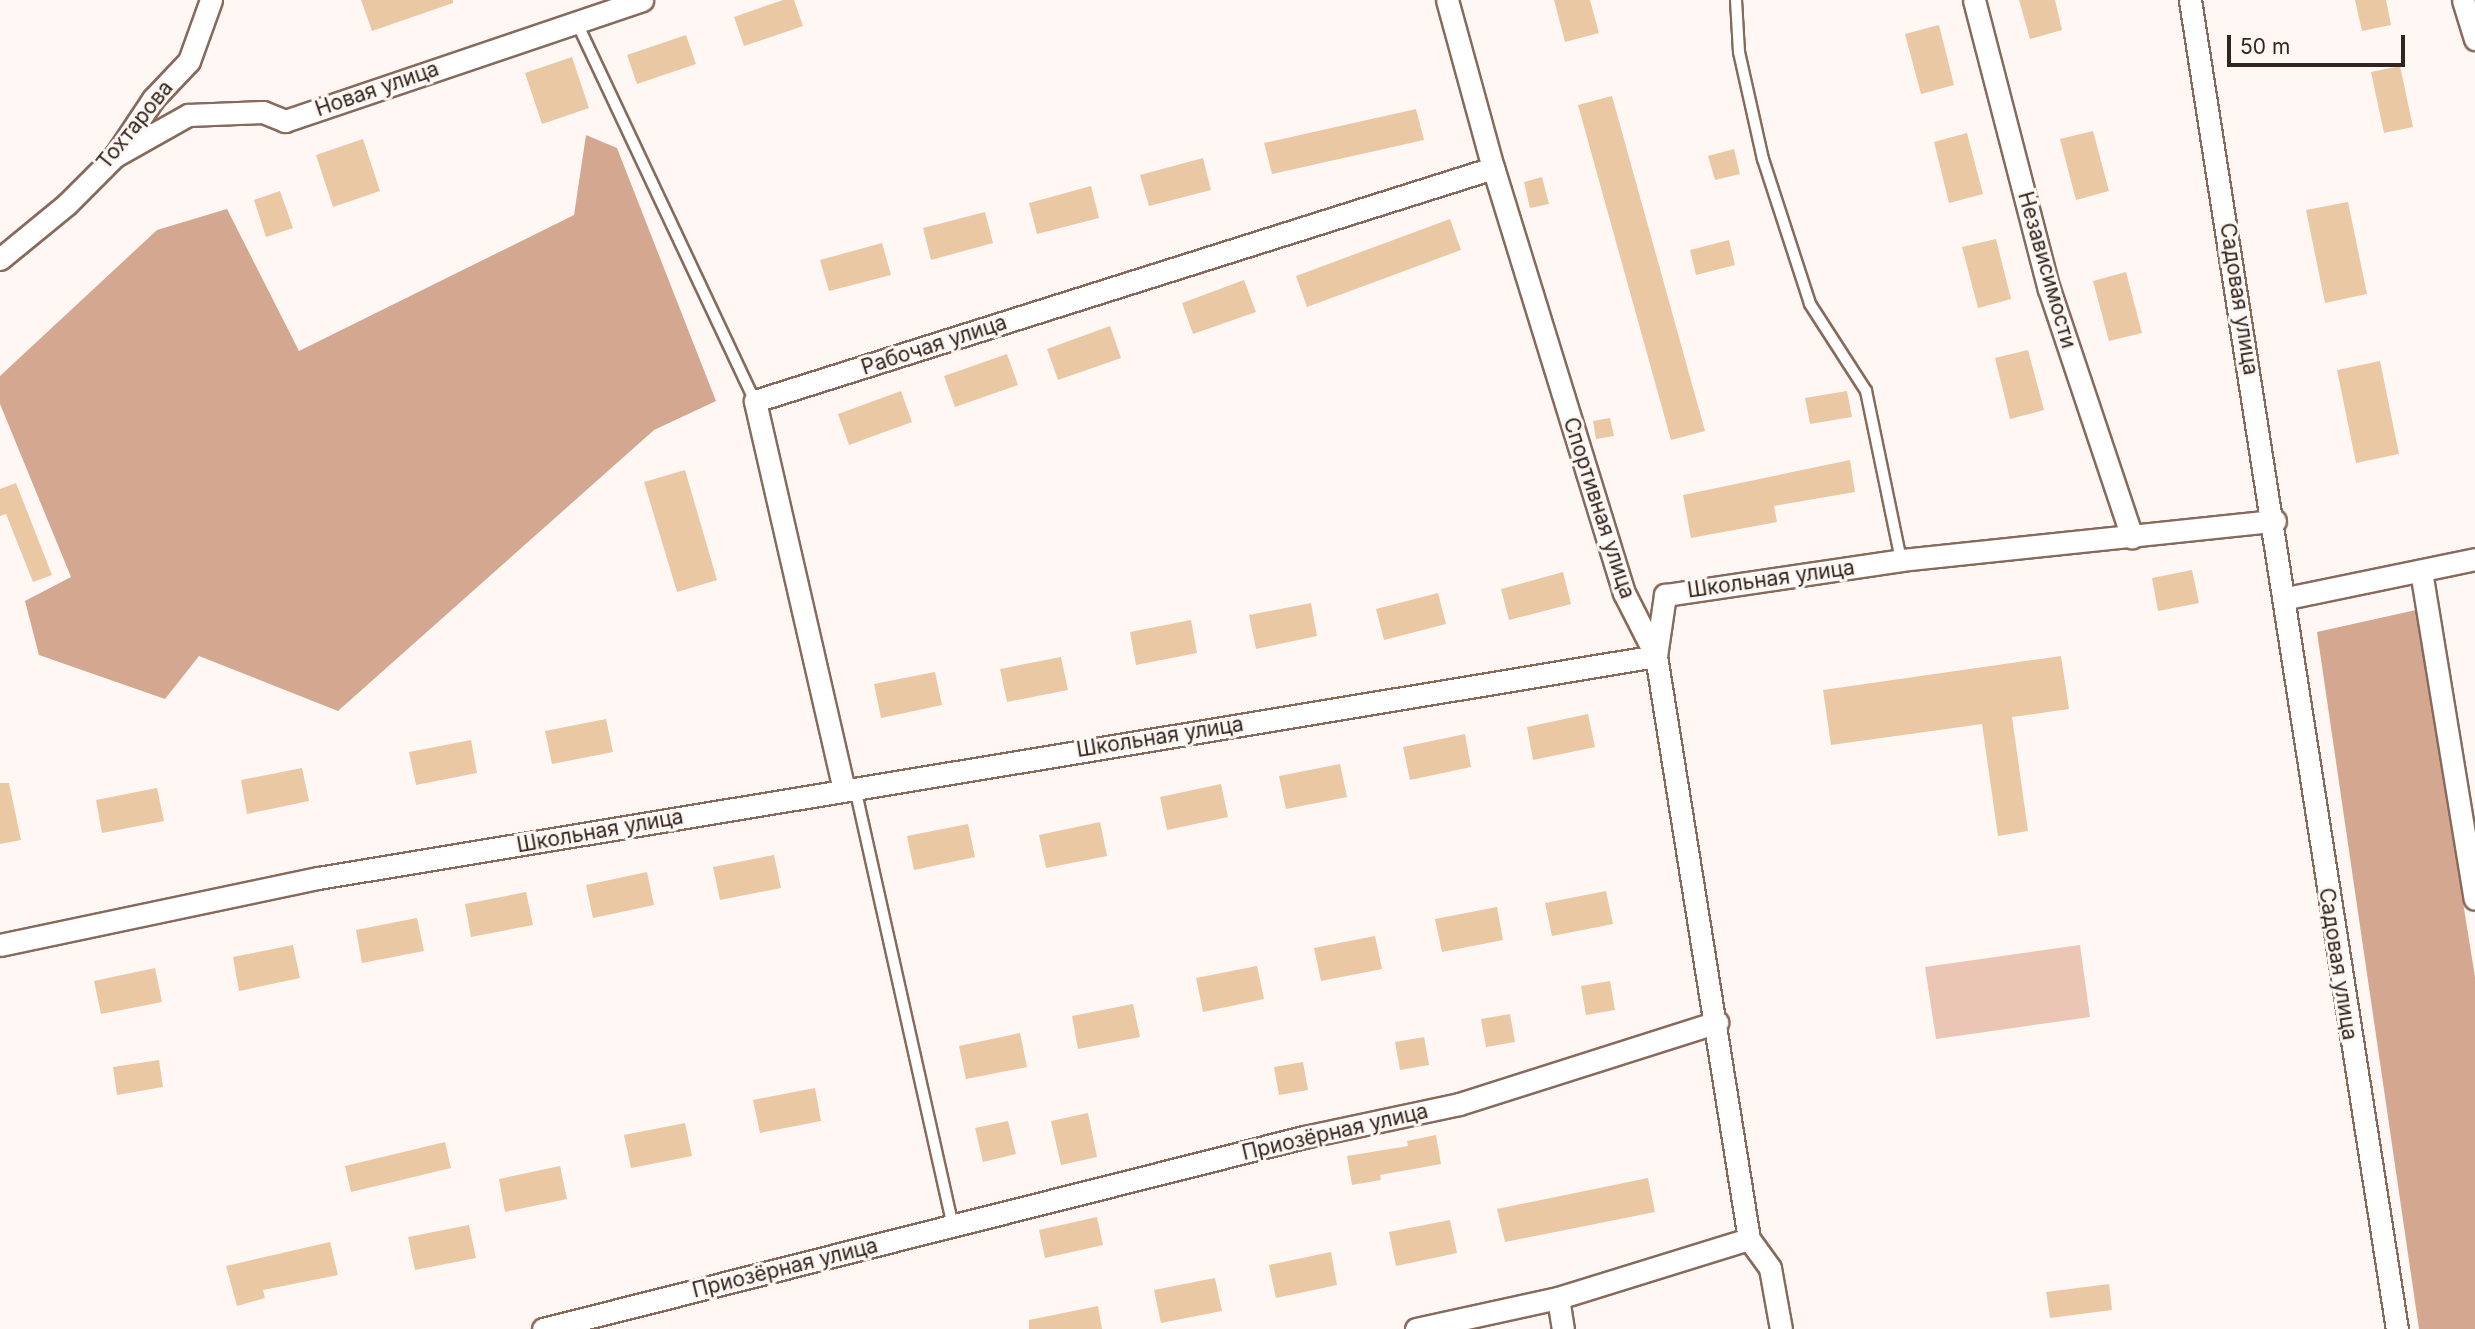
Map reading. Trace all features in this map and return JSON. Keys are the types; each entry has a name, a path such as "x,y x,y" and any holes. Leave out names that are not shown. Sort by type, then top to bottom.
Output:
{"street":[{"name":"Тохтарова","path":"0,258 67,204 115,156 153,99 189,61 211,0"},
{"name":"Новая улица","path":"115,156 188,115 263,111 285,121 575,20 642,0"},
{"name":"Спортивная улица","path":"1447,0 1493,168 1624,593 1656,656 1717,1022"},
{"name":"Независимости","path":"1974,0 2049,289 2132,537"},
{"name":"Садовая улица","path":"2190,0 2287,597 2311,795 2397,1329"},
{"path":"2463,0 2475,39"},
{"name":"Рабочая улица","path":"755,401 1493,168"},
{"path":"755,401 850,789"},
{"name":"Школьная улица","path":"0,945 318,878 1656,656 1665,595 1901,560 2274,521"},
{"path":"2287,597 2475,559"},
{"path":"2421,572 2475,899"},
{"path":"1717,1022 1749,1239 1770,1268 1780,1329"},
{"name":"Приозёрная улица","path":"543,1329 1304,1136 1459,1104 1717,1022"},
{"path":"1416,1329 1558,1298 1749,1239"},
{"path":"1558,1298 1563,1329"}],"lane":[{"path":"1736,0 1739,51 1763,159 1810,304 1866,391 1901,560"},
{"path":"575,20 755,401"},
{"path":"850,789 953,1225"}],"shaded area":[{"path":"586,135 617,148 716,401 654,430 338,711 199,656 165,699 39,655 25,601 71,577 0,404 0,376 157,230 227,209 299,351 574,215"},
{"path":"2416,610 2475,977 2475,1329 2419,1329 2317,632"},
{"path":"2080,945 2090,1017 1936,1039 1925,967"}],"building":[{"path":"361,0 453,0 453,3 372,31"},
{"path":"783,0 794,0 803,26 744,46 734,17"},
{"path":"1554,0 1590,0 1599,33 1565,42"},
{"path":"2019,0 2055,0 2062,30 2030,39"},
{"path":"2355,0 2386,0 2391,25 2362,31"},
{"path":"1939,25 1954,85 1921,94 1905,34"},
{"path":"686,35 696,64 637,84 627,55"},
{"path":"572,57 589,108 542,124 525,73"},
{"path":"2400,66 2413,127 2384,133 2371,72"},
{"path":"1612,96 1705,431 1671,440 1578,105"},
{"path":"1416,109 1424,140 1272,174 1264,143"},
{"path":"2093,131 2109,191 2076,200 2060,139"},
{"path":"1967,133 1983,194 1949,203 1934,142"},
{"path":"363,139 380,191 333,207 316,155"},
{"path":"1734,149 1740,174 1715,180 1708,156"},
{"path":"1203,158 1211,190 1149,206 1140,175"},
{"path":"1542,177 1549,204 1530,208 1524,182"},
{"path":"1091,186 1099,218 1037,234 1029,203"},
{"path":"280,191 293,228 266,237 254,200"},
{"path":"2348,202 2367,294 2325,303 2306,210"},
{"path":"985,212 993,243 931,260 923,228"},
{"path":"1450,219 1461,250 1307,307 1296,276"},
{"path":"1996,239 2011,299 1978,308 1962,247"},
{"path":"1729,240 1735,265 1696,275 1690,250"},
{"path":"882,243 891,275 829,291 820,260"},
{"path":"2126,272 2142,333 2109,341 2093,281"},
{"path":"1244,280 1256,312 1193,334 1182,303"},
{"path":"1110,326 1121,358 1058,380 1047,349"},
{"path":"2028,350 2044,410 2010,419 1995,358"},
{"path":"1007,354 1018,385 955,407 944,376"},
{"path":"2380,361 2399,454 2356,463 2337,370"},
{"path":"901,391 912,422 849,445 838,414"},
{"path":"1847,391 1852,417 1810,424 1805,398"},
{"path":"1610,418 1614,436 1596,439 1593,421"},
{"path":"1850,460 1855,492 1774,506 1777,522 1691,538 1683,495"},
{"path":"685,470 717,580 677,592 644,482"},
{"path":"16,483 52,575 33,582 6,514 0,516 0,489"},
{"path":"2192,570 2199,603 2158,611 2152,578"},
{"path":"1563,572 1571,604 1509,620 1501,589"},
{"path":"1438,593 1446,624 1384,640 1376,609"},
{"path":"1311,603 1317,636 1256,649 1249,615"},
{"path":"1191,620 1197,653 1136,665 1130,632"},
{"path":"2061,656 2069,709 2012,717 2028,831 1998,836 1982,724 1831,745 1823,690"},
{"path":"1061,657 1068,690 1007,702 1000,669"},
{"path":"935,672 942,705 881,718 874,684"},
{"path":"1588,714 1595,747 1533,760 1527,727"},
{"path":"606,719 613,752 552,764 545,731"},
{"path":"1465,734 1471,767 1410,780 1403,747"},
{"path":"471,740 477,773 416,785 409,752"},
{"path":"1340,764 1347,797 1286,809 1279,776"},
{"path":"302,768 309,801 247,814 241,780"},
{"path":"0,783 9,783 21,840 0,844"},
{"path":"1221,784 1228,817 1167,830 1160,797"},
{"path":"157,788 164,821 102,833 96,800"},
{"path":"1100,822 1107,856 1046,868 1039,835"},
{"path":"968,824 975,857 914,870 907,836"},
{"path":"774,855 781,888 720,900 713,867"},
{"path":"647,872 654,905 593,918 586,885"},
{"path":"1606,891 1613,924 1552,936 1545,903"},
{"path":"526,892 533,925 471,937 465,904"},
{"path":"1497,907 1503,940 1442,952 1435,919"},
{"path":"417,918 424,951 362,963 356,930"},
{"path":"1375,936 1382,969 1321,981 1314,948"},
{"path":"293,945 300,978 239,991 233,957"},
{"path":"1257,966 1264,999 1203,1012 1196,978"},
{"path":"155,968 162,1002 101,1014 94,981"},
{"path":"1610,981 1615,1010 1586,1015 1581,986"},
{"path":"1133,1004 1140,1037 1078,1049 1072,1016"},
{"path":"1510,1014 1515,1042 1486,1047 1481,1019"},
{"path":"1020,1033 1027,1067 966,1079 959,1046"},
{"path":"1424,1037 1429,1065 1400,1070 1395,1042"},
{"path":"159,1060 163,1087 117,1095 113,1067"},
{"path":"1303,1062 1308,1090 1279,1095 1274,1067"},
{"path":"815,1088 821,1121 760,1133 753,1100"},
{"path":"1088,1113 1097,1157 1061,1165 1051,1121"},
{"path":"1008,1121 1016,1154 983,1162 975,1128"},
{"path":"685,1123 692,1156 631,1168 624,1135"},
{"path":"1436,1135 1441,1164 1380,1175 1381,1180 1352,1185 1347,1156 1408,1146 1407,1141"},
{"path":"445,1142 451,1168 351,1192 345,1166"},
{"path":"560,1166 567,1199 505,1212 499,1179"},
{"path":"1648,1178 1655,1212 1505,1242 1497,1209"},
{"path":"1097,1217 1103,1245 1045,1258 1039,1230"},
{"path":"1450,1220 1457,1253 1396,1266 1389,1232"},
{"path":"469,1225 476,1258 415,1270 408,1237"},
{"path":"330,1242 338,1275 263,1290 265,1298 237,1306 226,1266"},
{"path":"1331,1252 1337,1285 1276,1298 1269,1265"},
{"path":"1215,1278 1222,1311 1161,1323 1154,1290"},
{"path":"2109,1284 2112,1310 2050,1318 2046,1292"},
{"path":"1098,1306 1102,1329 1029,1329 1029,1320"}]}
